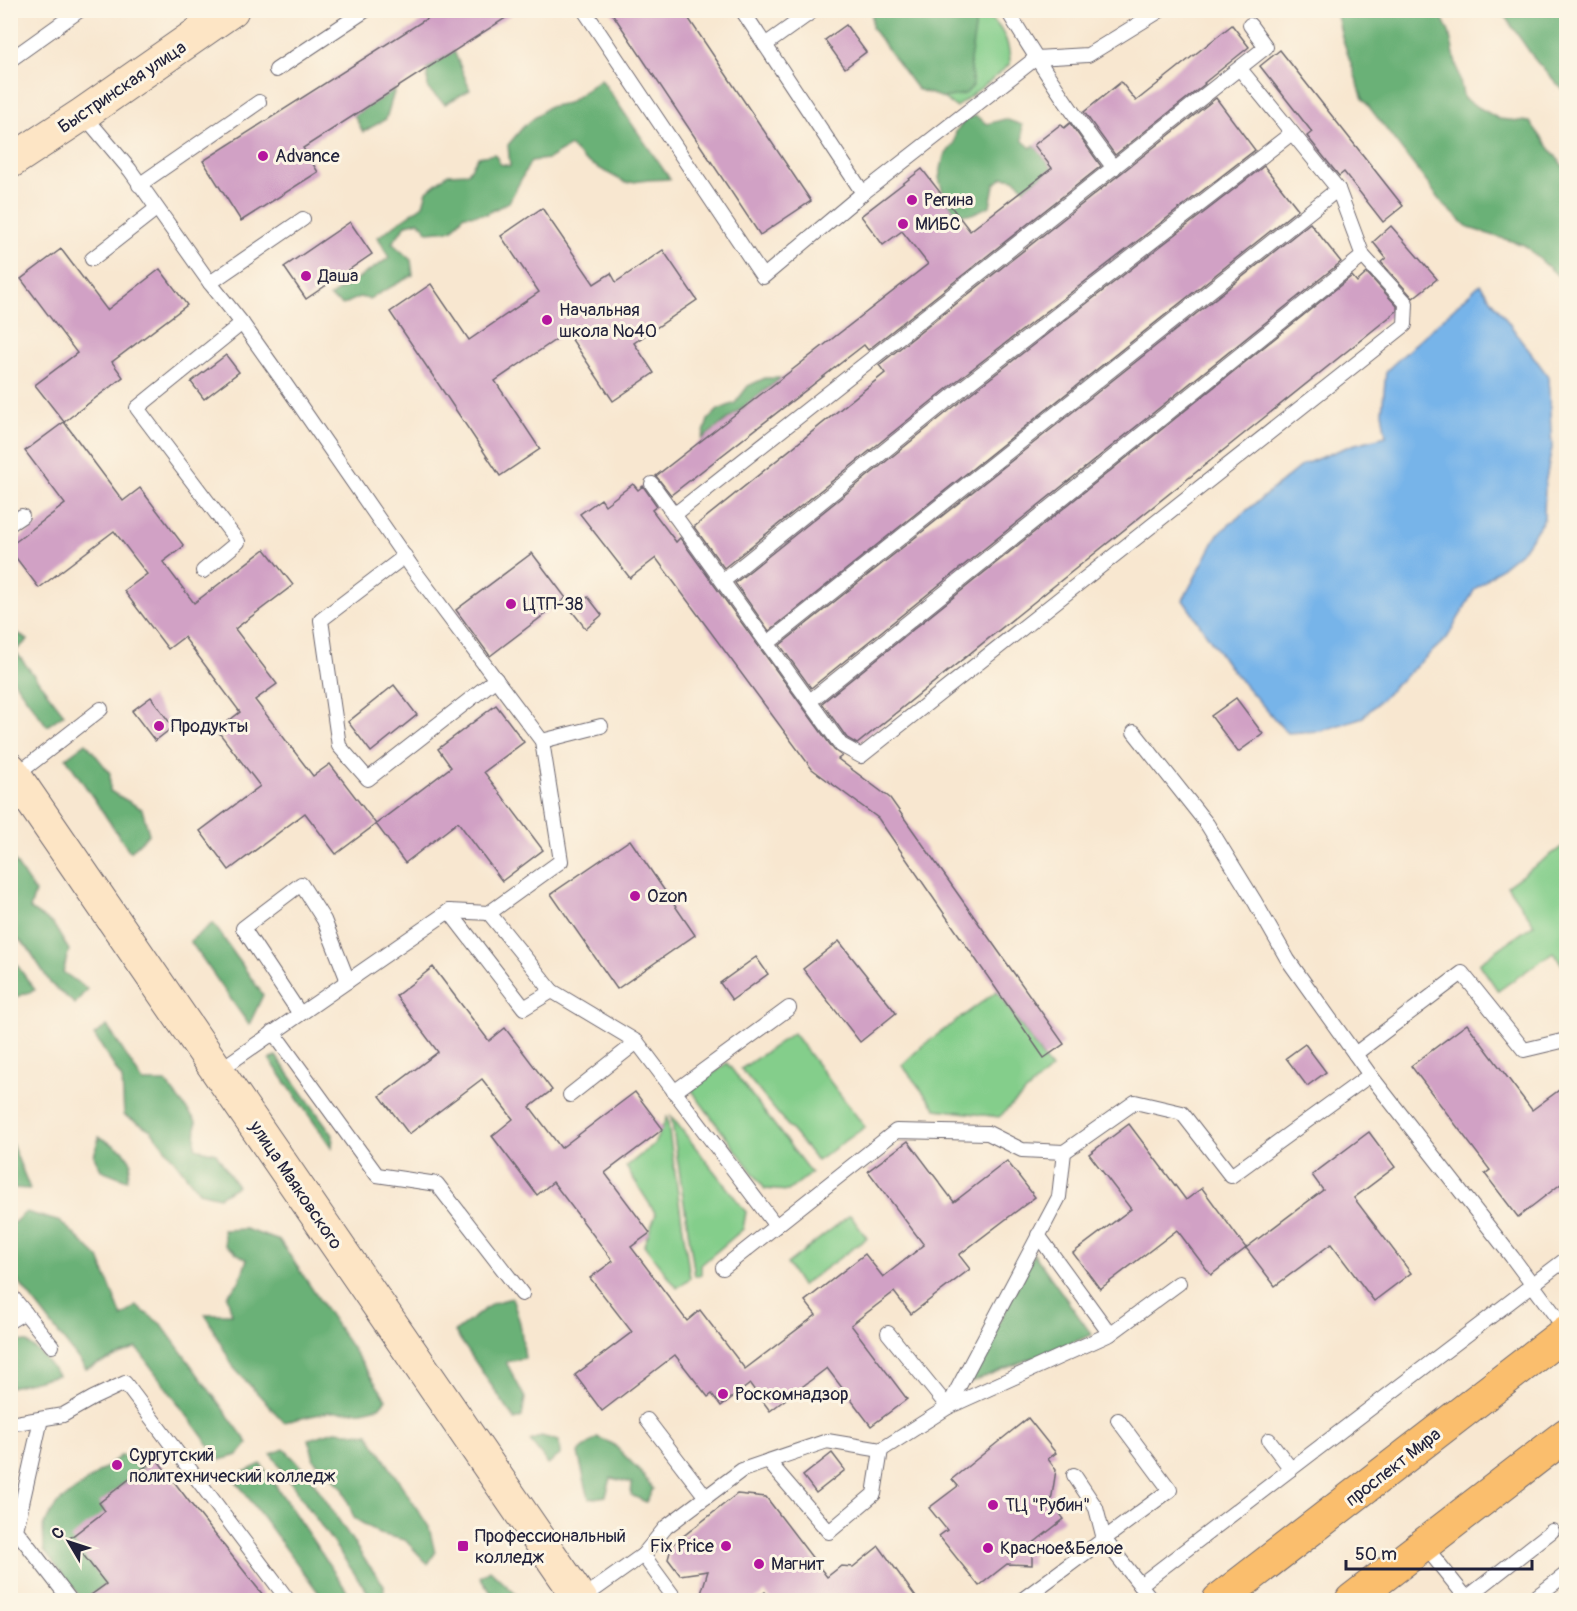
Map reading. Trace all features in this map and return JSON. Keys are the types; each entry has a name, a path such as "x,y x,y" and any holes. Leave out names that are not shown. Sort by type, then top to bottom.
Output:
{"main road":[{"name":"Быстринская улица","path":"10,162 232,10"},
{"name":"улица Маяковского","path":"13,773 581,1600"},
{"name":"проспект Мира","path":"1219,1600 1566,1331"},
{"path":"1352,1600 1566,1435"}],"lane":[{"path":"10,60 80,10"},
{"path":"276,70 366,10"},
{"path":"584,10 763,277 862,193 1036,58 1088,56 1161,10"},
{"path":"742,10 862,193"},
{"path":"765,45 814,10"},
{"path":"1007,10 1089,137 1114,168"},
{"path":"674,515 1266,47 1250,25"},
{"path":"652,484 841,745 861,756 1405,325 1406,303 1363,256 1338,189 1240,69"},
{"path":"139,184 259,102"},
{"path":"82,114 130,170 210,283 242,323 405,556 542,741 561,861 489,913 449,910 218,1071"},
{"path":"723,581 960,390 1292,133"},
{"path":"768,643 1338,189"},
{"path":"92,259 156,209"},
{"path":"210,283 303,219"},
{"path":"810,701 1363,256"},
{"path":"203,570 238,542 137,408 242,323"},
{"path":"405,556 321,620 339,746 368,779 496,679"},
{"path":"13,773 101,710"},
{"path":"542,741 601,726"},
{"path":"1134,732 1207,824 1288,960 1370,1075 1566,1331"},
{"path":"300,1014 243,928 301,884 324,920 348,981"},
{"path":"449,910 524,1008 552,991"},
{"path":"489,913 552,991 637,1042 776,1226"},
{"path":"1355,1054 1462,973 1524,1050 1566,1040"},
{"path":"674,1092 789,1008"},
{"path":"273,1032 377,1175 438,1184 522,1294"},
{"path":"570,1095 637,1042"},
{"path":"723,1268 896,1131 988,1133 1022,1150 1064,1152 1135,1102 1182,1113 1231,1176 1370,1075"},
{"path":"948,1407 1059,1197 1064,1152"},
{"path":"1038,1235 1110,1334"},
{"path":"1140,1585 1566,1260"},
{"path":"581,1600 643,1555 666,1527 742,1470 827,1441 881,1450 948,1407 1110,1334 1179,1283"},
{"path":"10,1294 52,1346"},
{"path":"10,1321 25,1312"},
{"path":"888,1333 948,1407"},
{"path":"10,1424 63,1415 125,1383 288,1600"},
{"path":"41,1419 16,1530 70,1600"},
{"path":"647,1420 706,1497"},
{"path":"1022,1600 1170,1490 1118,1420"},
{"path":"1269,1440 1291,1469"},
{"path":"768,1461 829,1532 874,1494 881,1450"},
{"path":"1074,1475 1096,1508 1104,1539 1152,1600"},
{"path":"1424,1545 1466,1600 1552,1531"},
{"path":"643,1555 676,1600"},
{"path":"1532,1600 1566,1574"}],"green space":[{"path":"872,11 975,11 975,29 970,60 973,86 965,94 943,98 917,89 872,28"},
{"path":"974,11 987,16 998,25 1007,43 1010,64 956,107 943,98 940,81"},
{"path":"1336,11 1439,11 1449,32 1464,99 1499,119 1530,122 1566,170 1566,283 1524,245 1469,228 1444,205 1363,99 1342,37"},
{"path":"1501,11 1566,11 1566,93 1536,61"},
{"path":"454,51 470,90 445,104 428,89 427,69"},
{"path":"601,79 670,179 626,183 584,160 570,146 548,159 531,161 509,202 486,214 464,215 452,230 428,232 419,221 407,224 392,243 411,260 413,275 369,299 359,297 343,305 329,297 389,258 378,237 423,205 427,191 448,174 468,173 478,157 495,154 500,164 510,166 508,145 523,127 548,107 568,103"},
{"path":"395,89 386,119 363,132 354,115"},
{"path":"976,116 987,124 1005,119 1022,125 1023,141 1031,148 1034,145 1052,168 1025,189 1014,179 1003,177 994,185 990,206 972,214 957,214 944,197 939,178 944,156 954,144 956,131 967,118"},
{"path":"765,378 781,378 702,439 708,420 718,410 735,403 748,386"},
{"path":"11,629 28,640 15,651 64,714 47,726 11,677"},
{"path":"86,743 110,773 110,791 142,809 149,834 130,852 66,758"},
{"path":"1566,844 1566,970 1553,952 1498,991 1479,963 1534,924 1507,886"},
{"path":"11,856 35,892 30,909 53,924 69,950 63,972 87,989 75,1004 51,984 28,948 11,933"},
{"path":"213,923 263,995 249,1025 190,941"},
{"path":"10,958 35,990 11,999"},
{"path":"997,991 1051,1069 999,1117 936,1109 902,1065 922,1046"},
{"path":"107,1026 143,1082 165,1082 196,1121 195,1148 216,1153 237,1186 219,1197 199,1192 151,1130 124,1115 122,1079 94,1035"},
{"path":"793,1033 865,1127 817,1161 741,1069"},
{"path":"276,1056 333,1135 332,1148 270,1060"},
{"path":"727,1063 811,1173 788,1191 765,1189 691,1090"},
{"path":"671,1116 746,1212 743,1229 701,1265 701,1274 695,1276"},
{"path":"667,1117 690,1278 677,1288 644,1245 656,1214 626,1167 654,1144"},
{"path":"99,1137 123,1150 131,1162 127,1180 101,1170 94,1156"},
{"path":"10,1143 30,1189 12,1188 11,1186"},
{"path":"26,1212 61,1222 99,1258 122,1317 136,1306 161,1324 248,1443 238,1455 220,1460 137,1348 86,1369 11,1272 11,1225"},
{"path":"850,1215 867,1238 801,1286 787,1264"},
{"path":"245,1229 280,1241 386,1399 379,1407 362,1411 329,1412 284,1422 234,1368 205,1314 232,1314 227,1296 239,1282 247,1260 225,1245 223,1230"},
{"path":"1034,1254 1092,1335 968,1383"},
{"path":"512,1298 520,1323 525,1358 506,1362 525,1398 522,1417 515,1420 455,1332 493,1303"},
{"path":"11,1340 26,1342 41,1354 58,1375 11,1387"},
{"path":"335,1431 368,1434 429,1527 435,1553 428,1564 405,1540 380,1534 354,1518 343,1488 314,1460 309,1439"},
{"path":"541,1436 559,1441 560,1455 548,1464 530,1441"},
{"path":"597,1437 613,1444 640,1471 653,1489 646,1502 631,1495 632,1483 611,1478 606,1496 589,1499 578,1453"},
{"path":"284,1449 307,1472 384,1585 384,1600 373,1600 271,1454"},
{"path":"122,1455 144,1467 100,1503 105,1511 106,1584 83,1600 44,1550 43,1526 57,1504"},
{"path":"261,1464 353,1600 324,1600 233,1477"},
{"path":"490,1570 522,1600 496,1600 480,1577"}],"water":[{"path":"1480,284 1548,376 1552,448 1545,484 1544,519 1524,549 1475,589 1447,638 1363,717 1321,731 1287,733 1229,667 1183,600 1218,534 1302,465 1352,445 1386,436 1382,412 1386,371"}],"building":[{"path":"440,10 518,10 303,148 318,172 241,221 203,161"},
{"path":"610,10 683,10 811,201 760,235"},
{"path":"846,25 866,52 845,68 825,40"},
{"path":"1232,25 1249,47 1115,155 1084,112 1121,82 1136,101"},
{"path":"1280,50 1403,206 1383,222 1344,172 1339,176 1307,136 1312,132 1260,66"},
{"path":"1216,98 1255,150 954,383 724,568 694,527 885,373 879,365"},
{"path":"1070,123 1101,166 868,350 864,345 671,495 656,476 928,264 902,231 883,245 861,216 922,169 970,231 1052,168 1034,145 1061,124 1064,128"},
{"path":"1264,166 1298,209 769,631 735,583 966,397"},
{"path":"542,208 594,284 611,273 616,282 663,250 697,300 634,343 654,373 613,401 567,332 495,381 540,449 500,476 390,312 431,284 469,340 539,292 501,236"},
{"path":"350,222 372,254 306,299 284,267"},
{"path":"1310,223 1341,262 811,688 780,645"},
{"path":"1391,226 1437,279 1413,298 1381,262 1386,258 1373,242"},
{"path":"61,249 107,310 160,269 187,305 112,362 123,377 64,422 35,385 77,353 21,279"},
{"path":"1367,273 1397,306 1397,311 857,744 847,738 822,703 1352,276 1357,282"},
{"path":"226,355 239,372 204,399 191,382"},
{"path":"64,422 123,501 140,488 184,546 163,562 194,603 265,549 293,585 235,629 277,684 255,700 313,776 330,764 376,824 336,854 305,813 229,870 200,831 260,786 217,730 240,712 184,637 168,649 124,591 147,574 114,531 39,588 10,550 10,546 65,504 25,451"},
{"path":"633,484 638,490 643,486 657,506 652,510 676,542 680,538 834,750 842,756 838,759 890,798 1064,1044 1044,1058 878,818 812,769 656,558 630,578 580,514 601,499 605,505"},
{"name":"ЦТП-38","path":"532,553 566,598 490,656 456,610"},
{"path":"588,597 602,615 586,629 571,610"},
{"path":"394,685 417,715 371,752 348,722"},
{"path":"151,697 173,727 155,741 132,711"},
{"path":"1236,698 1263,734 1238,752 1211,716"},
{"path":"496,705 524,742 484,772 543,850 502,881 458,822 405,863 376,824 451,767 438,749"},
{"path":"630,840 695,935 617,989 551,894"},
{"path":"839,941 896,1013 860,1042 803,969"},
{"path":"756,957 768,974 732,1000 720,983"},
{"path":"433,967 489,1041 505,1028 552,1090 530,1107 561,1148 635,1092 663,1129 605,1173 650,1233 631,1247 687,1321 700,1310 745,1369 816,1315 805,1301 865,1254 883,1277 924,1245 868,1171 908,1141 954,1202 1007,1161 1035,1197 959,1255 970,1269 911,1314 894,1292 851,1325 907,1399 871,1426 827,1368 770,1411 750,1384 721,1406 712,1394 708,1397 675,1355 602,1411 575,1375 632,1332 590,1278 613,1261 553,1182 537,1195 492,1136 513,1119 482,1079 409,1134 380,1096 438,1052 396,996"},
{"path":"1467,1024 1532,1110 1566,1085 1566,1180 1518,1217 1485,1174 1490,1170 1411,1066"},
{"path":"1305,1044 1326,1072 1307,1086 1286,1058"},
{"path":"1129,1124 1186,1200 1202,1188 1246,1248 1211,1275 1177,1230 1100,1289 1073,1253 1131,1209 1089,1154"},
{"path":"1369,1132 1395,1167 1354,1198 1411,1273 1374,1301 1331,1244 1275,1286 1246,1248 1323,1190 1312,1175"},
{"name":"ТЦ \"Рубин\"","path":"1028,1418 1056,1453 1048,1459 1056,1470 1051,1502 1064,1519 1032,1544 1032,1565 1007,1564 979,1586 939,1536 947,1530 929,1508 958,1486 952,1479"},
{"path":"832,1453 845,1470 816,1493 803,1476"},
{"path":"156,1458 267,1600 84,1600 106,1584 70,1538 105,1511 99,1503"},
{"path":"737,1494 766,1497 827,1577 841,1566 853,1567 879,1546 918,1600 772,1600 765,1592 754,1600 699,1600 708,1571 680,1575 668,1559 672,1545"}],"place":[{"name":"Advance","path":"263,156"},
{"name":"Регина","path":"912,200"},
{"name":"МИБС","path":"903,224"},
{"name":"Даша","path":"306,276"},
{"name":"Начальная школа №40","path":"547,320"},
{"name":"ЦТП-38","path":"511,604"},
{"name":"Продукты","path":"159,726"},
{"name":"Ozon","path":"635,896"},
{"name":"Роскомнадзор","path":"723,1394"},
{"name":"Сургутский политехнический колледж","path":"117,1465"},
{"name":"ТЦ \"Рубин\"","path":"993,1505"},
{"name":"Профессиональный колледж","path":"463,1546"},
{"name":"Fix Price","path":"726,1546"},
{"name":"Красное&Белое","path":"988,1548"},
{"name":"Магнит","path":"759,1564"}]}
